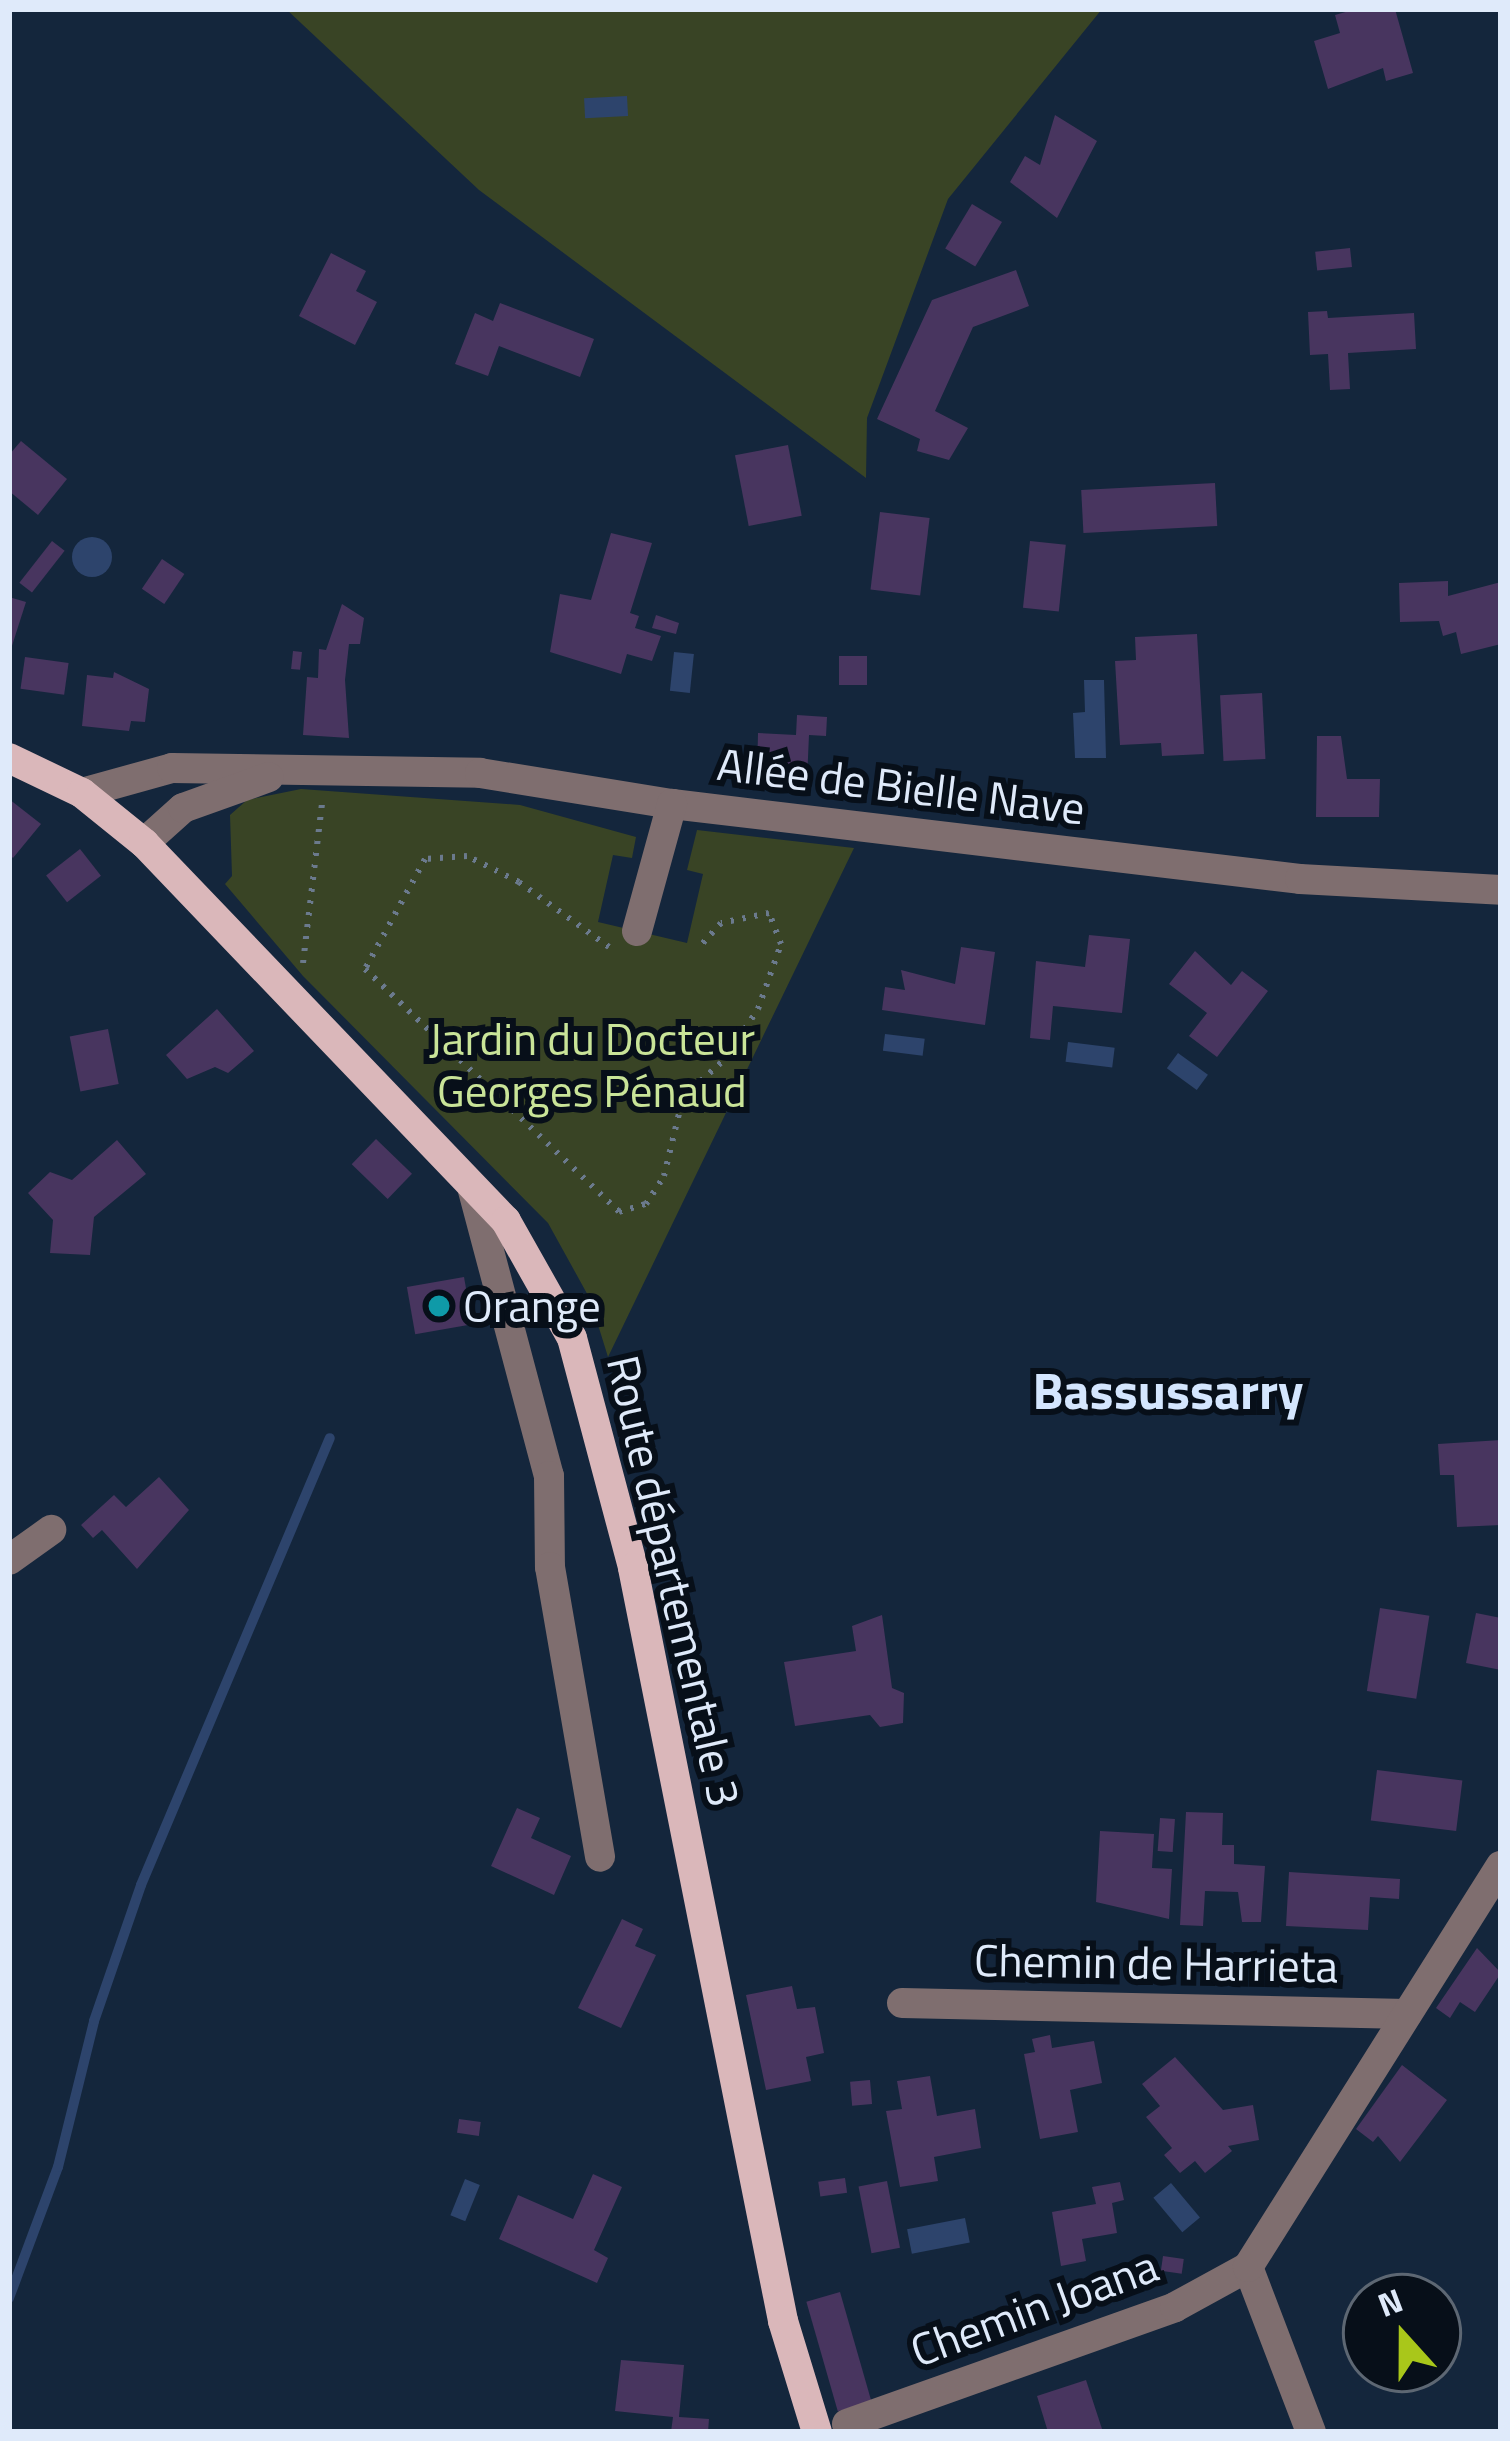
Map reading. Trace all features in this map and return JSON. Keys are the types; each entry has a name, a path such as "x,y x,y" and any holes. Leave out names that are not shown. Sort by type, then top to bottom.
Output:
{"main road":[{"name":"Route départementale 3","path":"9,758 82,793 144,843 506,1221 572,1339 633,1568 783,2321 832,2428"}],"street":[{"name":"Allée de Bielle Nave","path":"82,793 172,768 480,772 672,804 1300,879 1501,890"},
{"name":"Allée de Bielle Nave","path":"144,843 183,808 292,770"},
{"path":"626,941 672,804"},
{"path":"472,1186 549,1476 550,1567 600,1857"},
{"path":"9,1560 51,1530"},
{"path":"1311,2432 1248,2267 1501,1866"},
{"name":"Chemin de Harrieta","path":"902,2003 1407,2014"},
{"name":"Chemin Joana","path":"832,2428 1175,2307 1248,2267"}],"path":[{"path":"626,941 466,856 425,859 365,969 620,1212 646,1204 664,1176 683,1097 725,1059 758,1009 781,944 769,913 721,923 700,946"},
{"path":"663,1097 683,1097"}],"green space":[{"path":"286,9 1102,9 948,199 867,418 866,478 479,190"},
{"name":"Jardin du Docteur Georges Pénaud","path":"301,789 520,805 636,837 632,858 613,855 598,922 687,943 703,874 687,870 697,830 854,848 608,1357 590,1299 548,1223 303,976 225,884 232,876 230,815 247,800"}],"water":[{"path":"627,96 628,116 585,118 584,98"},
{"path":"92,537 106,543 112,557 106,571 92,577 78,571 72,557 78,543"},
{"path":"674,652 694,654 690,693 670,691"},
{"path":"1084,680 1104,680 1106,758 1075,758 1073,713 1085,712"},
{"path":"885,1034 925,1039 923,1056 883,1051"},
{"path":"1068,1042 1115,1048 1112,1068 1066,1062"},
{"path":"1178,1053 1208,1075 1197,1090 1167,1068"},
{"path":"465,2179 480,2185 465,2221 450,2215"},
{"path":"1171,2183 1200,2217 1182,2232 1153,2198"},
{"path":"965,2218 970,2243 912,2254 907,2229"}],"building":[{"path":"1356,9 1395,9 1413,73 1386,81 1383,68 1328,89 1314,41 1340,33 1335,15"},
{"path":"1055,115 1097,141 1057,218 1010,182 1025,156 1040,165"},
{"path":"972,204 1002,222 975,267 945,249"},
{"path":"1350,248 1352,267 1317,271 1315,252"},
{"path":"331,253 366,271 356,291 377,302 355,345 299,316"},
{"path":"1016,270 1029,306 973,327 935,411 968,428 949,460 917,451 920,439 877,419 932,300"},
{"path":"500,303 594,339 580,377 499,346 488,376 455,364 475,313 493,321"},
{"path":"1327,311 1328,318 1414,313 1416,349 1348,353 1350,389 1330,390 1328,354 1310,355 1308,312"},
{"path":"21,441 67,479 38,515 9,491 9,455"},
{"path":"788,445 802,516 749,526 735,455"},
{"path":"1215,483 1217,526 1083,533 1081,490"},
{"path":"880,512 930,518 920,596 870,589"},
{"path":"611,533 652,543 630,613 639,616 635,628 661,636 652,661 627,654 621,674 550,652 560,594 591,600"},
{"path":"52,541 65,551 32,593 19,583"},
{"path":"1030,541 1066,545 1059,611 1023,608"},
{"path":"162,559 184,574 164,604 142,589"},
{"path":"1448,581 1448,596 1501,582 1501,644 1461,654 1456,632 1443,636 1439,621 1400,622 1399,583"},
{"path":"9,597 26,602 10,652 9,652"},
{"path":"342,604 364,618 360,644 349,644 345,680 349,738 303,735 307,677 318,678 319,649 326,650"},
{"path":"656,615 679,623 676,634 652,628"},
{"path":"1197,634 1204,754 1162,756 1161,743 1120,745 1115,661 1136,660 1135,637"},
{"path":"293,651 302,652 300,670 291,669"},
{"path":"839,656 867,656 867,685 839,685"},
{"path":"25,657 69,663 64,695 21,689"},
{"path":"114,672 149,689 145,722 131,721 129,731 82,726 87,675 113,678"},
{"path":"1262,693 1265,759 1224,761 1220,695"},
{"path":"797,715 827,717 826,736 809,735 807,780 757,777 758,733 796,735"},
{"path":"1317,736 1341,736 1347,779 1380,779 1379,817 1316,817"},
{"path":"9,799 41,824 13,858 9,854"},
{"path":"80,849 101,876 67,902 46,875"},
{"path":"1089,935 1130,939 1122,1013 1053,1006 1050,1040 1030,1038 1036,961 1085,967"},
{"path":"961,947 995,952 985,1025 882,1010 885,987 905,990 901,970 955,984"},
{"path":"1195,951 1231,985 1242,971 1268,991 1217,1057 1189,1036 1207,1013 1169,984"},
{"path":"217,1009 254,1051 228,1073 215,1067 187,1079 166,1055"},
{"path":"108,1029 119,1084 80,1091 70,1036"},
{"path":"376,1139 412,1174 388,1199 352,1164"},
{"path":"117,1140 146,1174 94,1217 90,1255 50,1253 53,1220 28,1193 50,1172 72,1180"},
{"name":"Orange","path":"464,1277 472,1324 415,1334 407,1287"},
{"path":"1501,1440 1501,1525 1457,1527 1454,1475 1440,1475 1438,1444"},
{"path":"159,1477 189,1510 137,1569 102,1530 93,1538 81,1525 114,1495 126,1507"},
{"path":"1380,1608 1429,1616 1416,1699 1367,1691"},
{"path":"1476,1613 1501,1618 1501,1670 1466,1663"},
{"path":"882,1615 892,1688 904,1693 903,1723 880,1727 870,1715 795,1726 784,1662 856,1651 852,1626"},
{"path":"1377,1770 1462,1780 1456,1831 1371,1821"},
{"path":"517,1808 540,1818 531,1838 571,1856 554,1895 491,1866"},
{"path":"1186,1812 1223,1813 1222,1845 1234,1845 1234,1864 1265,1866 1261,1922 1242,1922 1238,1892 1205,1891 1203,1926 1180,1925"},
{"path":"1160,1818 1175,1819 1173,1852 1158,1851"},
{"path":"1100,1831 1154,1834 1152,1868 1172,1869 1169,1919 1096,1902"},
{"path":"1289,1872 1400,1879 1399,1899 1370,1897 1368,1930 1286,1926"},
{"path":"622,1919 643,1929 635,1946 656,1955 621,2028 578,2008"},
{"path":"1477,1948 1501,1973 1475,2012 1460,2002 1450,2018 1436,2008"},
{"path":"792,1986 797,2009 815,2007 824,2053 806,2057 811,2081 766,2090 746,1995"},
{"path":"1050,2035 1052,2048 1094,2041 1102,2083 1070,2090 1078,2132 1040,2139 1024,2054 1035,2052 1032,2039"},
{"path":"1175,2057 1223,2110 1253,2105 1259,2140 1228,2146 1232,2151 1205,2173 1195,2161 1180,2173 1164,2155 1172,2148 1146,2117 1160,2106 1142,2084"},
{"path":"1402,2065 1447,2100 1400,2162 1378,2136 1373,2142 1356,2129"},
{"path":"930,2076 937,2116 975,2109 981,2148 934,2157 938,2181 900,2187 886,2111 902,2109 897,2081"},
{"path":"870,2080 872,2104 852,2106 850,2082"},
{"path":"459,2119 481,2122 479,2136 457,2133"},
{"path":"593,2174 622,2187 594,2250 608,2258 597,2283 499,2239 518,2195 573,2219"},
{"path":"845,2178 847,2193 820,2197 818,2182"},
{"path":"887,2181 900,2248 872,2253 859,2187"},
{"path":"1120,2182 1124,2200 1112,2203 1117,2233 1082,2239 1086,2261 1061,2266 1052,2212 1096,2204 1092,2187"},
{"path":"1163,2256 1184,2259 1182,2274 1161,2271"},
{"path":"840,2292 871,2402 838,2411 806,2302"},
{"path":"621,2360 684,2365 679,2417 709,2419 708,2432 671,2432 673,2417 615,2411"},
{"path":"1086,2380 1103,2432 1048,2432 1037,2396"}],"waterway":[{"path":"9,2298 58,2167 94,2021 141,1885 330,1438"}],"place":[{"name":"Orange","path":"439,1306"}],"district":[{"name":"Bassussarry","path":"1168,1390"}]}
